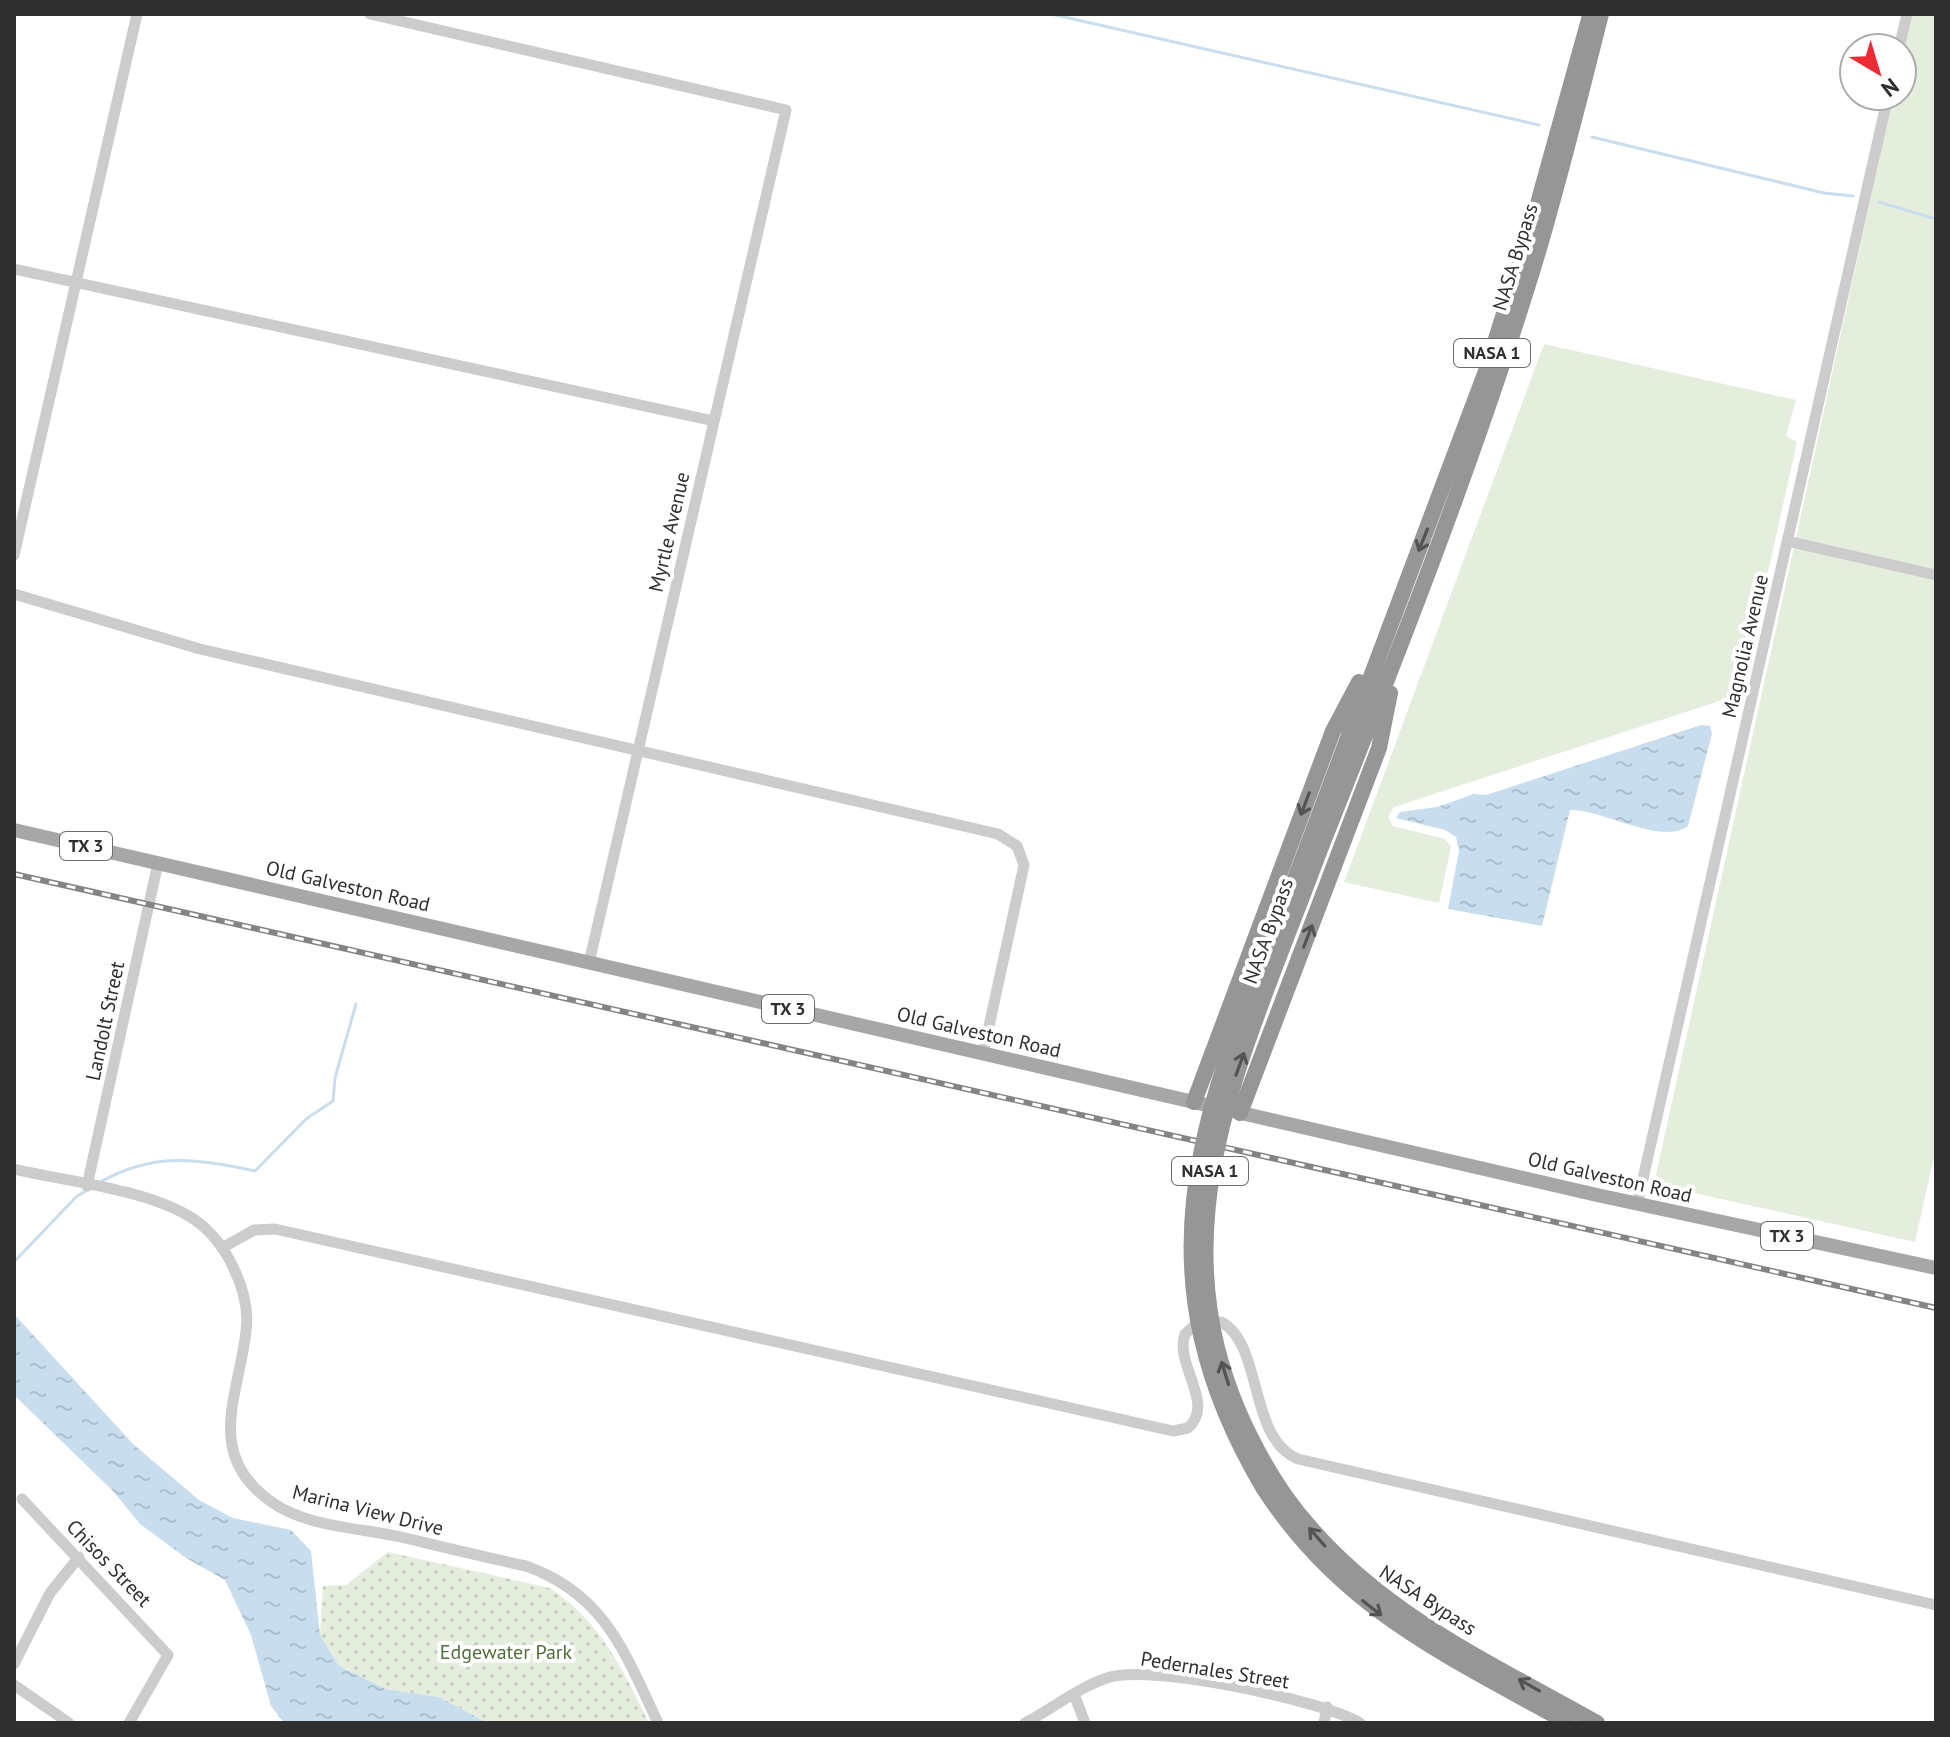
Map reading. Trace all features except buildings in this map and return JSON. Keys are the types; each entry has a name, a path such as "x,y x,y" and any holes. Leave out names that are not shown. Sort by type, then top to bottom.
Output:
{"highway":[{"name":"NASA Bypass","path":"1588,14 1548,170 1503,320 1449,474 1387,632 1229,1095 1211,1165 1206,1209 1208,1296 1223,1368 1247,1430 1283,1493 1333,1554 1392,1605 1597,1723"},
{"name":"NASA Bypass","path":"1568,1723 1402,1630 1375,1611 1320,1562 1264,1489 1225,1416 1203,1347 1192,1280 1191,1219 1197,1159 1212,1100 1400,646 1516,322 1574,122 1601,14"},
{"path":"1574,122 1608,14"},
{"path":"1194,1102 1333,731 1387,632"},
{"path":"1240,1113 1379,748 1400,646"},
{"path":"1246,957 1266,976 1279,976 1296,969"}],"main road":[{"name":"Old Galveston Road","path":"14,830 1637,1205 1936,1268"}],"street":[{"path":"14,555 137,14"},
{"name":"Myrtle Avenue","path":"370,14 786,110 589,963"},
{"name":"Magnolia Avenue","path":"1637,1205 1884,112"},
{"path":"14,269 714,421"},
{"path":"1787,541 1936,575"},
{"path":"14,594 200,649 998,834 1017,846 1024,865 983,1054"},
{"name":"Landolt Street","path":"87,1186 158,863"},
{"path":"14,1169 87,1186"},
{"name":"Marina View Drive","path":"87,1186 172,1208 196,1221 222,1248 240,1282 246,1311 247,1329 229,1425 236,1460 250,1483 272,1502 298,1515 526,1566 551,1576 587,1602 615,1633 658,1723"},
{"path":"222,1248 254,1230 275,1229 1173,1431 1188,1428 1198,1414 1198,1402 1183,1355 1185,1334 1195,1325 1221,1322 1237,1336 1277,1443 1298,1459 1936,1605"},
{"name":"Chisos Street","path":"22,1499 168,1655 129,1723"},
{"path":"14,1664 50,1593 79,1557"},
{"name":"Pedernales Street","path":"1025,1723 1106,1678 1145,1673 1327,1707 1360,1723"},
{"path":"14,1685 69,1723"},
{"path":"26,1693 55,1723"},
{"path":"1074,1694 1085,1723"},
{"path":"1324,1723 1327,1707"}],"green space":[{"path":"1911,14 1936,14 1936,1148 1915,1242 1654,1184 1889,112 1918,112 1918,32 1907,32"},
{"path":"1544,344 1796,400 1786,436 1797,442 1741,694 1394,807 1388,817 1393,826 1445,839 1451,847 1439,903 1344,882"},
{"name":"Edgewater Park","path":"388,1552 550,1588 583,1616 609,1648 649,1723 488,1723 439,1697 386,1689 339,1666 320,1636 323,1586 346,1585"}],"water":[{"path":"1701,725 1710,726 1712,734 1688,826 1663,832 1570,810 1542,926 1448,909 1459,851 1456,837 1445,830 1396,818 1400,812 1437,807 1474,794 1486,795"},
{"path":"14,1314 133,1444 199,1500 233,1518 291,1530 311,1551 320,1635 339,1666 386,1689 439,1697 488,1723 284,1723 271,1706 251,1635 225,1580 186,1558 140,1524 113,1491 14,1395"}],"waterway":[{"path":"1051,14 1539,125"},
{"path":"1592,137 1824,193 1853,196"},
{"path":"1879,202 1936,219"},
{"path":"99,1183 137,1166 175,1160 255,1171 306,1119 333,1101 335,1078 356,1004"},
{"path":"14,1262 76,1197 89,1189"}],"railway":[{"path":"14,874 1936,1308"}]}
